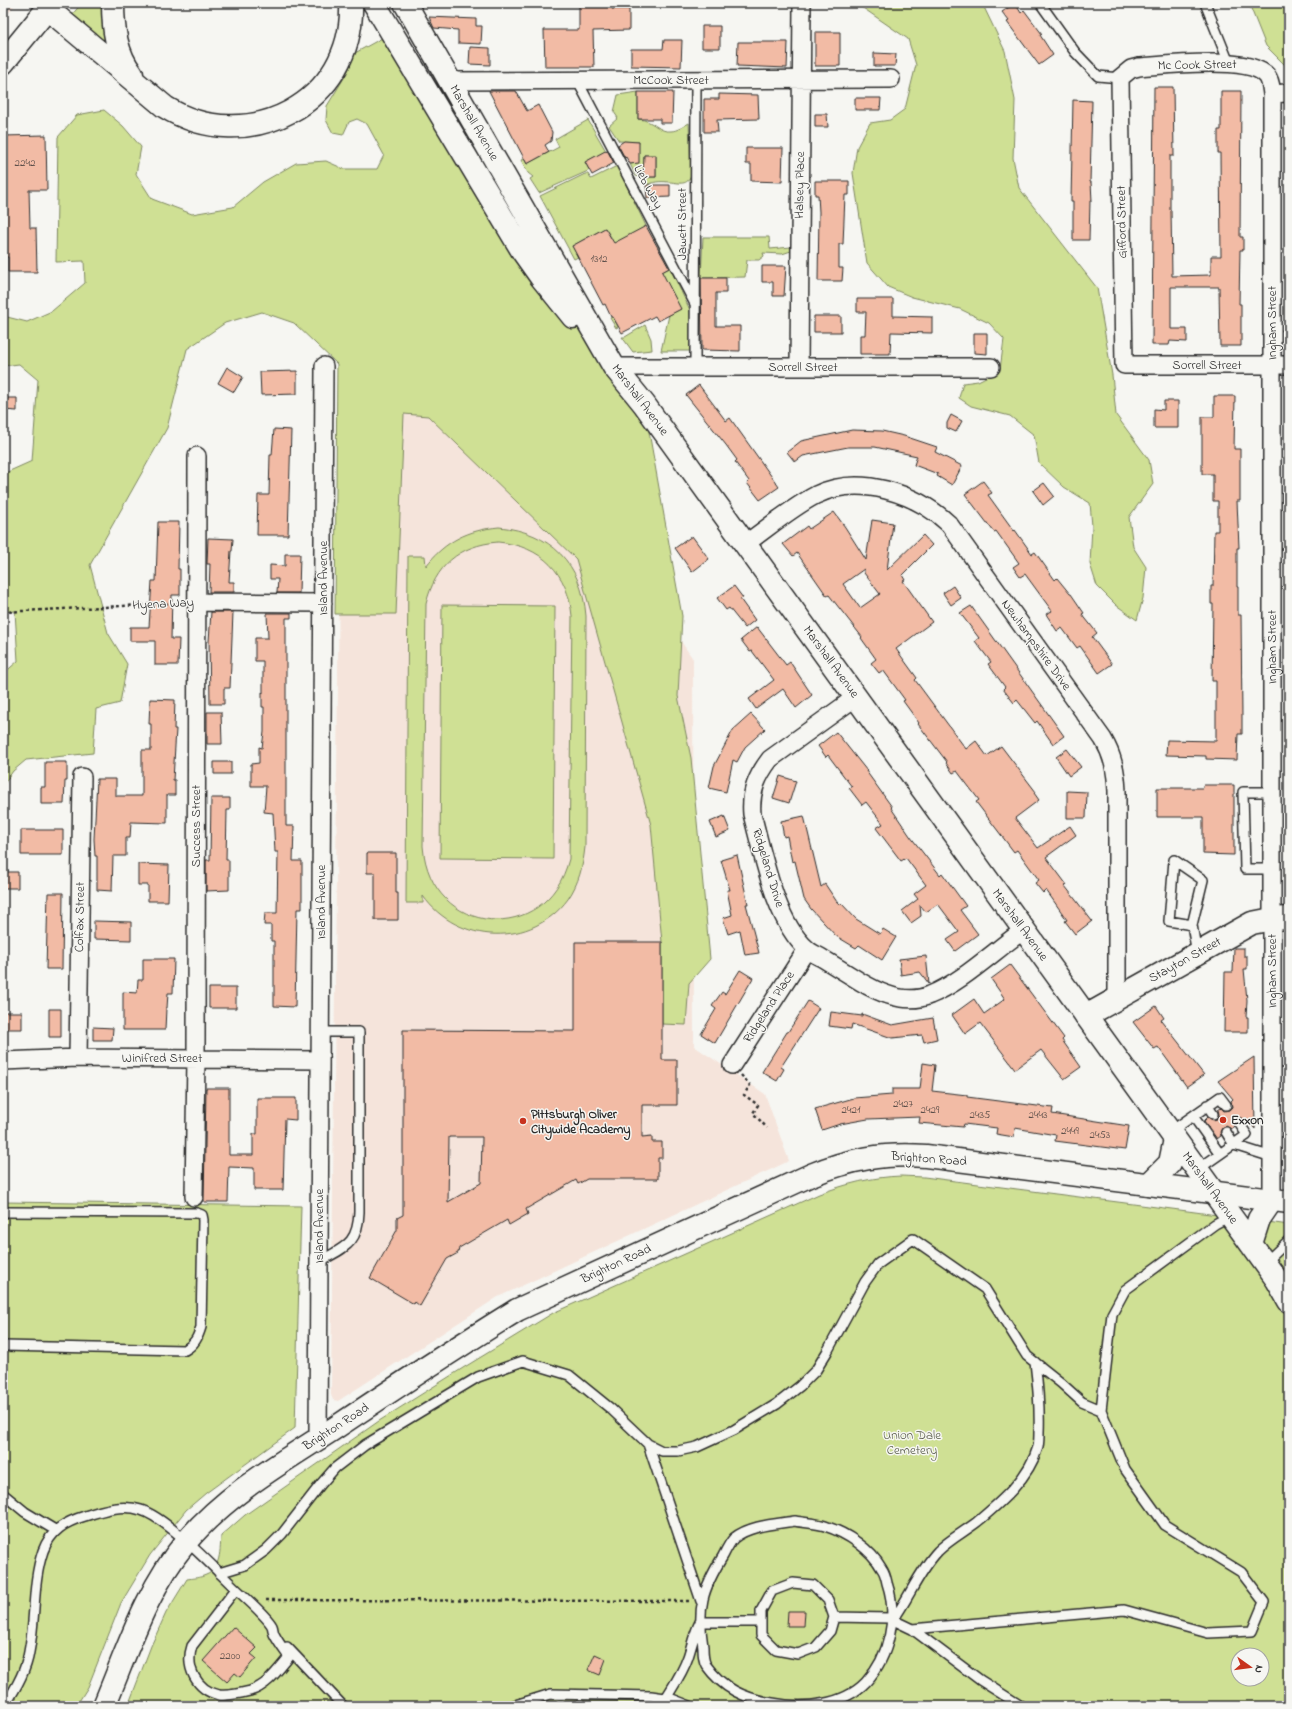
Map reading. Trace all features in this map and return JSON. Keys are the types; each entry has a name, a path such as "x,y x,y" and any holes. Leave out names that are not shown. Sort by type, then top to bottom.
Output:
{"main road":[{"path":"113,3 114,30 120,55 127,68 144,89"},
{"path":"3,63 51,5 144,89 175,113 206,125 226,127 248,126 282,116 294,110 313,96 322,87 336,66 346,45 349,32 351,3"},
{"path":"374,3 523,252 540,276 614,367"},
{"name":"Marshall Avenue","path":"405,3 614,367 644,404 1173,1135 1265,1263 1289,1301"},
{"name":"Stayton Street","path":"1086,1016 1252,923 1280,919"},
{"path":"1149,1184 1170,1163 1173,1135"},
{"name":"Brighton Road","path":"104,1706 140,1616 153,1590 186,1542 222,1506 264,1474 517,1310 832,1166 878,1156 902,1154 1281,1201"},
{"path":"1251,1244 1259,1219 1281,1201"}],"street":[{"name":"Halsey Place","path":"798,367 802,3"},
{"name":"Mc Cook Street","path":"1120,78 1131,69 1139,67 1229,63 1258,69 1266,76 1279,93"},
{"name":"Gifford Street","path":"1120,78 1124,365"},
{"name":"McCook Street","path":"451,81 891,79"},
{"name":"Ingham Street","path":"1279,93 1281,365 1272,792 1272,869 1280,919 1272,1157 1281,1201"},
{"name":"Sorrell Street","path":"1124,365 1281,365"},
{"name":"Island Avenue","path":"318,1438 324,366"},
{"name":"Sorrell Street","path":"614,367 991,367"},
{"name":"Success Street","path":"194,1197 196,1058 197,456"},
{"name":"Newhampshire Drive","path":"745,544 806,501 830,490 844,488 876,488 909,497 931,509 948,524 1103,739 1112,758 1115,768 1117,791 1117,998"},
{"name":"Hyena Way","path":"197,602 323,603"},
{"name":"Ridgeland Drive","path":"856,697 770,759 762,769 753,790 751,804 752,814 772,889 788,926 807,949 881,992 900,998 929,996 944,988 1024,930"},
{"name":"Colfax Street","path":"78,1058 82,777"},
{"name":"Ridgeland Place","path":"732,1065 807,949"},
{"name":"Winifred Street","path":"3,1061 78,1058 320,1060"}],"lane":[{"path":"1040,3 1074,52 1098,76 1120,78"},
{"path":"1205,3 1229,63"},
{"name":"Lieb Way","path":"577,80 695,305"},
{"name":"Jawett Street","path":"695,367 696,80"},
{"path":"1272,792 1243,792 1245,869 1272,869"},
{"path":"1192,925 1170,921 1174,860 1203,880 1192,925 1197,954"},
{"path":"319,1262 347,1245 354,1238 358,1224 359,1212 359,1032 321,1032"},
{"path":"1173,1135 1193,1116 1220,1097 1226,1105"},
{"path":"1208,1105 1213,1114"},
{"path":"1193,1116 1220,1154"},
{"path":"1197,1170 1247,1135 1239,1123"},
{"path":"1226,1132 1234,1145 1272,1157"},
{"path":"3,1212 197,1213 202,1215 203,1220 201,1327 192,1346 185,1350 3,1346"},
{"path":"912,1629 1124,1610 1208,1632 1252,1630 1264,1602 1241,1572 1165,1525 1124,1469 1101,1410 1112,1314 1125,1290 1215,1224 1230,1216"},
{"path":"219,1573 245,1565 266,1550 282,1534 330,1474 364,1445 478,1377 523,1361 568,1375 611,1409 648,1444 662,1451 678,1451 697,1447 734,1430 777,1404 800,1386 816,1370 865,1282 878,1264 913,1238 985,1289 1027,1356 1082,1402 1101,1410"},
{"path":"1265,1263 1289,1240"},
{"path":"893,1620 890,1593 883,1570 876,1559 860,1545 840,1532 824,1525 795,1521 748,1531 734,1538 711,1574 701,1601 700,1622 705,1663 715,1676 731,1690 757,1700 783,1706 824,1704 839,1699 865,1683 876,1669 883,1656 893,1620 929,1562 951,1540 964,1533 1010,1493 1028,1469 1038,1447 1040,1409 1035,1362"},
{"path":"648,1444 701,1601"},
{"path":"3,1494 25,1512 54,1530"},
{"path":"4,1706 13,1694 22,1675 29,1653 37,1578 44,1550 54,1530 75,1519 102,1511 125,1508 142,1510 158,1519 186,1542 248,1600 272,1626 274,1633 289,1657 269,1680 251,1691 221,1695 211,1692 192,1674 189,1663 189,1655 192,1646 236,1589"},
{"path":"793,1583 812,1585 828,1600 834,1617 830,1631 816,1647 798,1654 776,1650 761,1635 761,1611 772,1591 793,1583"},
{"path":"834,1617 889,1618 912,1629 980,1680 1021,1706"},
{"path":"700,1622 761,1622"},
{"path":"666,1698 682,1673 693,1636 700,1622"},
{"path":"274,1633 343,1706"},
{"path":"512,1706 551,1694 651,1696 666,1698 690,1706"}],"path":[{"name":"Hyena Way","path":"3,612 197,602"},
{"path":"732,1065 750,1085 744,1095 758,1105 753,1112 767,1128"},
{"path":"248,1600 701,1601"}],"shaded area":[{"path":"3,3 16,3 3,20"},
{"path":"341,366 498,371 693,659 694,1046 765,1094 789,1161 498,1297 338,1401 333,1400 331,1395"}],"green space":[{"path":"82,3 107,3 107,45 70,17"},
{"path":"848,3 982,3 1005,51 1015,100 1013,158 1019,188 1097,288 1112,375 1116,415 1149,460 1153,484 1129,517 1133,547 1146,567 1143,598 1137,620 1116,605 1097,586 1090,564 1092,526 1090,503 1064,487 1039,463 1034,435 1010,416 971,406 959,398 963,383 978,381 1000,370 1004,339 989,323 960,309 912,297 888,287 867,263 853,173 857,147 870,123 890,120 905,109 916,65 908,39 863,8"},
{"path":"1250,3 1289,3 1289,69 1266,46"},
{"path":"393,32 508,227 644,404 682,616 678,696 691,758 710,959 689,983 686,1025 662,1024 662,942 651,825 576,559 428,416 404,414 396,614 335,614 337,364 294,323 262,312 225,323 187,349 167,428 90,565 108,633 127,664 120,703 96,709 93,753 26,760 13,771 3,785 3,674 18,661 15,611 3,612 3,474 32,461 38,380 19,364 3,366 3,316 27,322 52,311 85,283 84,261 56,262 58,137 77,115 104,110 123,126 141,147 136,174 152,199 192,214 233,207 263,182 296,163 326,161 344,169 377,169 384,155 367,124 357,119 349,122 343,135 333,133 326,120 327,106 347,73 355,53"},
{"path":"638,92 638,119 644,120 667,131 676,130 689,123 691,176 687,182 659,182 646,185 646,177 656,177 656,156 644,155 643,177 636,176 630,164 635,163 639,142 619,141 609,126 618,118 614,112 618,95"},
{"path":"588,120 606,151 585,162 589,170 588,171 539,193 530,179 533,177 528,173 521,160 524,159 527,164 559,147 555,139"},
{"path":"617,166 646,226 617,260 611,237 605,228 572,246 578,257 574,259 540,196 585,174 588,174 591,179"},
{"path":"703,237 769,237 770,249 791,247 791,251 782,254 763,253 764,256 759,260 747,260 745,277 701,278"},
{"path":"670,268 690,310 692,339 690,351 661,351 669,315 681,309 615,321 618,327 616,328 610,318 637,304 655,275"},
{"path":"645,325 651,339 652,350 633,352 622,337 625,337"},
{"path":"499,527 518,530 534,536 548,544 560,554 570,566 578,581 583,597 586,616 585,847 580,874 568,899 553,915 535,926 516,933 495,934 475,931 455,924 438,912 423,896 423,903 406,903 408,556 425,556 426,566 433,557 449,543 467,534","holes":["498,542 528,549 550,564 565,587 572,616 569,859 557,887 538,907 515,918 490,920 466,913 446,899 430,876 423,846 426,604 430,591 442,568 460,553 484,544"]},
{"path":"442,605 555,606 553,859 440,858"},
{"name":"Union Dale Cemetery","path":"901,1176 924,1177 1289,1225 1289,1706 128,1706 151,1646 166,1613 187,1579 204,1576 215,1568 219,1558 221,1536 245,1515 379,1421 553,1313 819,1194 839,1187 880,1178"},
{"path":"3,1202 301,1206 295,1428 206,1493 186,1510 150,1555 121,1603 88,1687 76,1706 3,1706"}],"building":[{"path":"1015,3 1021,13 1024,10 1042,34 1040,35 1053,55 1039,65 1007,22 1009,21 1002,12"},
{"path":"579,4 612,4 612,9 629,9 629,30 593,31 594,67 545,67 544,30 579,30"},
{"path":"429,17 476,19 476,26 482,26 481,44 458,43 458,30 434,28"},
{"path":"702,26 720,26 720,48 702,48"},
{"path":"815,32 840,32 840,66 815,66"},
{"path":"664,40 682,40 681,67 631,66 631,49 663,49"},
{"path":"738,42 788,42 787,68 737,66"},
{"path":"470,47 490,48 490,65 469,64"},
{"path":"874,53 896,54 895,66 874,66"},
{"path":"1154,87 1173,87 1174,156 1170,156 1172,276 1211,275 1211,256 1221,256 1220,153 1218,153 1218,130 1221,130 1221,91 1241,91 1240,237 1243,237 1243,250 1240,250 1239,304 1241,304 1241,346 1220,346 1219,287 1171,287 1171,329 1187,329 1187,342 1170,341 1169,345 1152,345"},
{"path":"489,91 516,91 527,111 538,105 552,132 551,141 545,145 549,152 527,164"},
{"path":"638,92 673,92 672,123 660,123 660,119 638,119"},
{"path":"719,94 758,95 759,119 717,120 718,132 704,132 704,99 719,99"},
{"path":"855,98 881,98 880,110 855,110"},
{"path":"1073,100 1092,101 1090,182 1092,201 1090,201 1089,240 1073,240 1073,201 1071,201"},
{"path":"815,114 827,114 828,127 815,127"},
{"path":"46,135 47,190 29,190 30,228 36,228 37,272 8,272 8,257 3,257 3,136"},
{"path":"624,141 639,142 639,163 630,164 626,157 625,158 618,145"},
{"path":"746,148 783,148 782,182 751,181 751,164 746,164"},
{"path":"607,150 614,163 592,175 585,162"},
{"path":"644,155 656,155 656,177 643,177"},
{"path":"815,181 849,181 849,195 845,195 843,244 839,244 839,268 843,268 842,281 818,281 819,212 818,195 815,195"},
{"path":"646,185 670,185 670,197 647,198"},
{"path":"646,226 669,268 662,272 681,309 658,321 655,316 622,333 613,317 611,317 605,304 603,305 572,246 605,228 614,243"},
{"path":"762,266 786,266 784,296 773,296 773,282 762,282"},
{"path":"701,278 726,278 726,293 716,293 716,326 740,326 740,351 702,350"},
{"path":"857,299 893,299 893,316 932,317 932,333 891,332 890,354 860,354 860,335 865,335 866,312 857,312"},
{"path":"814,316 841,316 841,332 814,332"},
{"path":"974,333 987,333 987,354 974,353"},
{"path":"227,367 243,377 234,392 218,383"},
{"path":"297,371 297,394 261,395 260,372"},
{"path":"699,385 726,421 730,418 779,487 760,500 747,483 749,481 735,462 737,460 686,395"},
{"path":"1214,396 1235,396 1234,449 1240,449 1240,501 1237,501 1239,548 1237,548 1237,587 1238,615 1241,615 1242,734 1238,734 1237,760 1206,759 1206,756 1166,755 1167,740 1216,741 1216,681 1212,681 1213,604 1211,604 1211,586 1213,586 1214,531 1218,531 1218,501 1213,501 1213,474 1202,474 1202,417 1214,417"},
{"path":"3,398 17,398 17,411 3,410"},
{"path":"1164,401 1178,401 1178,428 1154,428 1154,409 1164,410"},
{"path":"951,415 962,421 956,432 947,428 947,423"},
{"path":"274,429 291,430 288,535 257,535 258,495 269,495 270,455 272,455"},
{"path":"852,430 882,431 904,436 937,447 935,452 962,466 952,485 937,476 938,474 914,465 917,456 875,447 848,447 803,456 795,462 787,452 801,441"},
{"path":"983,481 992,493 988,495 1014,531 1015,530 1032,554 1035,552 1055,580 1057,578 1071,594 1084,613 1082,614 1097,633 1092,637 1112,664 1099,673 1080,646 1077,648 1062,628 1057,631 1046,614 1052,611 1025,574 1020,577 1013,567 1019,563 996,531 994,532 965,494"},
{"path":"1044,483 1054,496 1043,505 1033,491"},
{"path":"834,512 866,560 872,520 893,523 887,570 923,535 932,545 902,575 905,580 903,581 932,622 896,649 917,678 915,680 966,749 976,741 987,756 1001,746 1036,792 1034,793 1039,800 1015,818 1038,848 1070,826 1076,835 1046,857 1067,885 1065,886 1092,921 1075,934 1046,890 1043,893 1035,883 1039,880 1017,850 1014,852 976,802 979,800 957,771 953,773 946,763 947,762 918,724 919,723 903,701 905,700 883,670 879,673 871,663 876,659 861,638 862,637 829,595 827,596 797,553 793,556 783,544 807,526 809,529","holes":["864,569 864,573 880,594 860,608 843,584"]},
{"path":"158,522 179,522 178,569 180,569 180,595 172,595 171,639 179,639 178,665 155,665 155,641 130,641 130,627 149,627 152,581 156,581"},
{"path":"692,536 709,559 692,572 675,548"},
{"path":"208,538 233,539 229,582 234,582 234,592 209,592 210,564 207,564"},
{"path":"285,554 300,554 299,593 277,593 278,579 270,579 270,565 285,566"},
{"path":"734,586 743,598 740,599 755,620 745,628 729,608 726,610 717,598"},
{"path":"953,586 961,598 951,605 943,593"},
{"path":"971,606 1064,736 1053,744 1037,721 1035,723 1017,700 1014,703 1003,689 1005,687 988,664 991,662 975,641 979,638 960,613"},
{"path":"211,612 233,612 230,688 224,688 224,704 210,704 209,641"},
{"path":"267,613 291,613 291,618 286,618 286,826 294,826 293,861 302,861 302,909 297,909 295,1007 274,1006 274,941 271,941 271,925 264,925 265,913 277,913 278,852 275,852 273,813 264,812 266,786 251,786 251,764 259,763 259,747 262,748 264,732 264,707 262,707 263,661 255,661 255,638 268,638"},
{"path":"757,627 786,665 790,662 812,695 796,708 783,689 756,709 749,699 774,680 752,651 750,652 741,640"},
{"path":"150,699 175,700 174,729 176,729 173,780 175,780 175,795 167,795 167,823 131,822 130,838 126,838 126,856 113,856 112,891 97,890 97,856 95,856 94,839 97,779 116,779 116,796 142,796 142,750 151,750 151,724 149,724"},
{"path":"207,712 221,712 222,744 207,744"},
{"path":"751,714 765,729 745,747 737,762 733,760 726,792 709,788 714,766 733,730"},
{"path":"836,732 867,771 910,836 940,875 942,873 966,906 960,910 978,934 955,951 947,940 959,932 938,904 926,912 920,905 921,916 911,923 902,911 918,899 914,894 926,885 906,858 901,861 876,828 883,824 866,802 862,805 849,788 852,787 828,755 826,757 818,746"},
{"path":"1067,749 1081,767 1069,776 1056,757"},
{"path":"45,762 67,762 67,781 65,781 64,804 41,804 41,787 45,787"},
{"path":"214,762 231,762 231,774 214,774"},
{"path":"780,776 796,781 789,803 773,798"},
{"path":"1203,785 1234,785 1234,855 1203,854 1203,817 1157,817 1157,788 1203,788"},
{"path":"1067,791 1087,792 1086,818 1067,818"},
{"path":"211,798 230,798 230,810 227,810 226,860 229,860 229,890 206,891 206,860 210,860"},
{"path":"724,816 730,831 716,837 710,822"},
{"path":"804,816 821,887 825,884 839,905 841,903 856,919 880,934 883,929 896,937 882,960 859,945 856,948 836,936 811,909 804,899 795,861 792,862 787,836 784,837 781,821"},
{"path":"21,830 63,830 63,855 21,855"},
{"path":"367,853 396,853 398,920 375,920 375,873 367,873"},
{"path":"737,855 748,904 746,904 759,953 745,955 740,930 728,934 723,918 732,915 727,890 730,890 721,860"},
{"path":"138,864 169,865 168,901 148,901 148,885 138,885"},
{"path":"3,872 18,872 18,888 3,888"},
{"path":"48,893 63,893 62,969 46,969"},
{"path":"94,921 131,922 131,940 94,939"},
{"name":"Pittsburgh Oliver Citywide Academy","path":"575,942 662,942 662,1060 677,1060 677,1105 642,1105 642,1137 652,1136 652,1142 662,1142 662,1158 658,1158 658,1179 587,1179 578,1184 576,1180 526,1209 528,1214 509,1225 507,1220 459,1248 458,1253 447,1259 420,1306 370,1278 397,1230 397,1218 403,1215 403,1030 575,1031","holes":["449,1137 482,1137 481,1183 448,1202"]},
{"path":"1234,948 1244,948 1244,956 1247,956 1247,969 1244,969 1248,1032 1224,1032 1225,972 1233,972"},
{"path":"926,956 929,984 920,972 901,975 899,959"},
{"path":"143,959 174,959 173,993 168,993 165,1030 123,1030 123,992 137,993 138,980 143,980"},
{"path":"1010,965 1064,1038 1062,1040 1081,1067 1064,1079 1041,1050 1015,1069 980,1023 965,1034 952,1015 974,999 984,1014 1005,999 991,979"},
{"path":"740,970 753,978 715,1043 701,1034 716,1009 712,1006 722,992 725,994"},
{"path":"209,988 236,988 236,1008 209,1008"},
{"path":"808,1001 819,1008 781,1067 784,1069 777,1081 762,1072"},
{"path":"1156,1006 1164,1018 1161,1020 1204,1075 1187,1087 1158,1047 1154,1049 1133,1022"},
{"path":"49,1009 61,1009 61,1037 49,1037"},
{"path":"3,1012 22,1012 22,1029 3,1029"},
{"path":"831,1012 862,1016 862,1014 892,1025 933,1018 937,1039 924,1042 922,1035 892,1038 852,1024 851,1029 829,1026"},
{"path":"93,1027 113,1028 112,1040 93,1040"},
{"path":"1254,1057 1255,1129 1246,1118 1244,1120 1238,1117 1234,1120 1234,1127 1231,1129 1226,1126 1223,1127 1220,1132 1221,1136 1217,1139 1204,1121 1208,1117 1213,1120 1217,1119 1219,1114 1218,1110 1221,1108 1224,1111 1229,1110 1232,1107 1231,1101 1233,1099 1218,1081"},
{"path":"923,1063 935,1065 932,1091 1053,1108 1052,1114 1129,1126 1125,1150 1055,1141 1056,1135 1015,1128 1014,1137 996,1134 997,1128 964,1124 963,1127 919,1123 920,1117 868,1119 840,1124 822,1130 815,1109 854,1098 892,1095 892,1089 920,1089"},
{"path":"206,1088 229,1088 229,1155 253,1155 253,1134 257,1134 257,1098 296,1098 296,1120 285,1119 283,1190 254,1190 254,1168 229,1167 228,1202 204,1202"},
{"path":"788,1611 805,1611 804,1626 787,1626"},
{"path":"233,1627 257,1648 251,1654 256,1658 240,1677 235,1673 227,1682 203,1661"},
{"path":"595,1654 606,1659 600,1675 588,1670"}],"place":[{"name":"Exxon","path":"1223,1120"},
{"name":"Pittsburgh Oliver Citywide Academy","path":"523,1121"}]}
